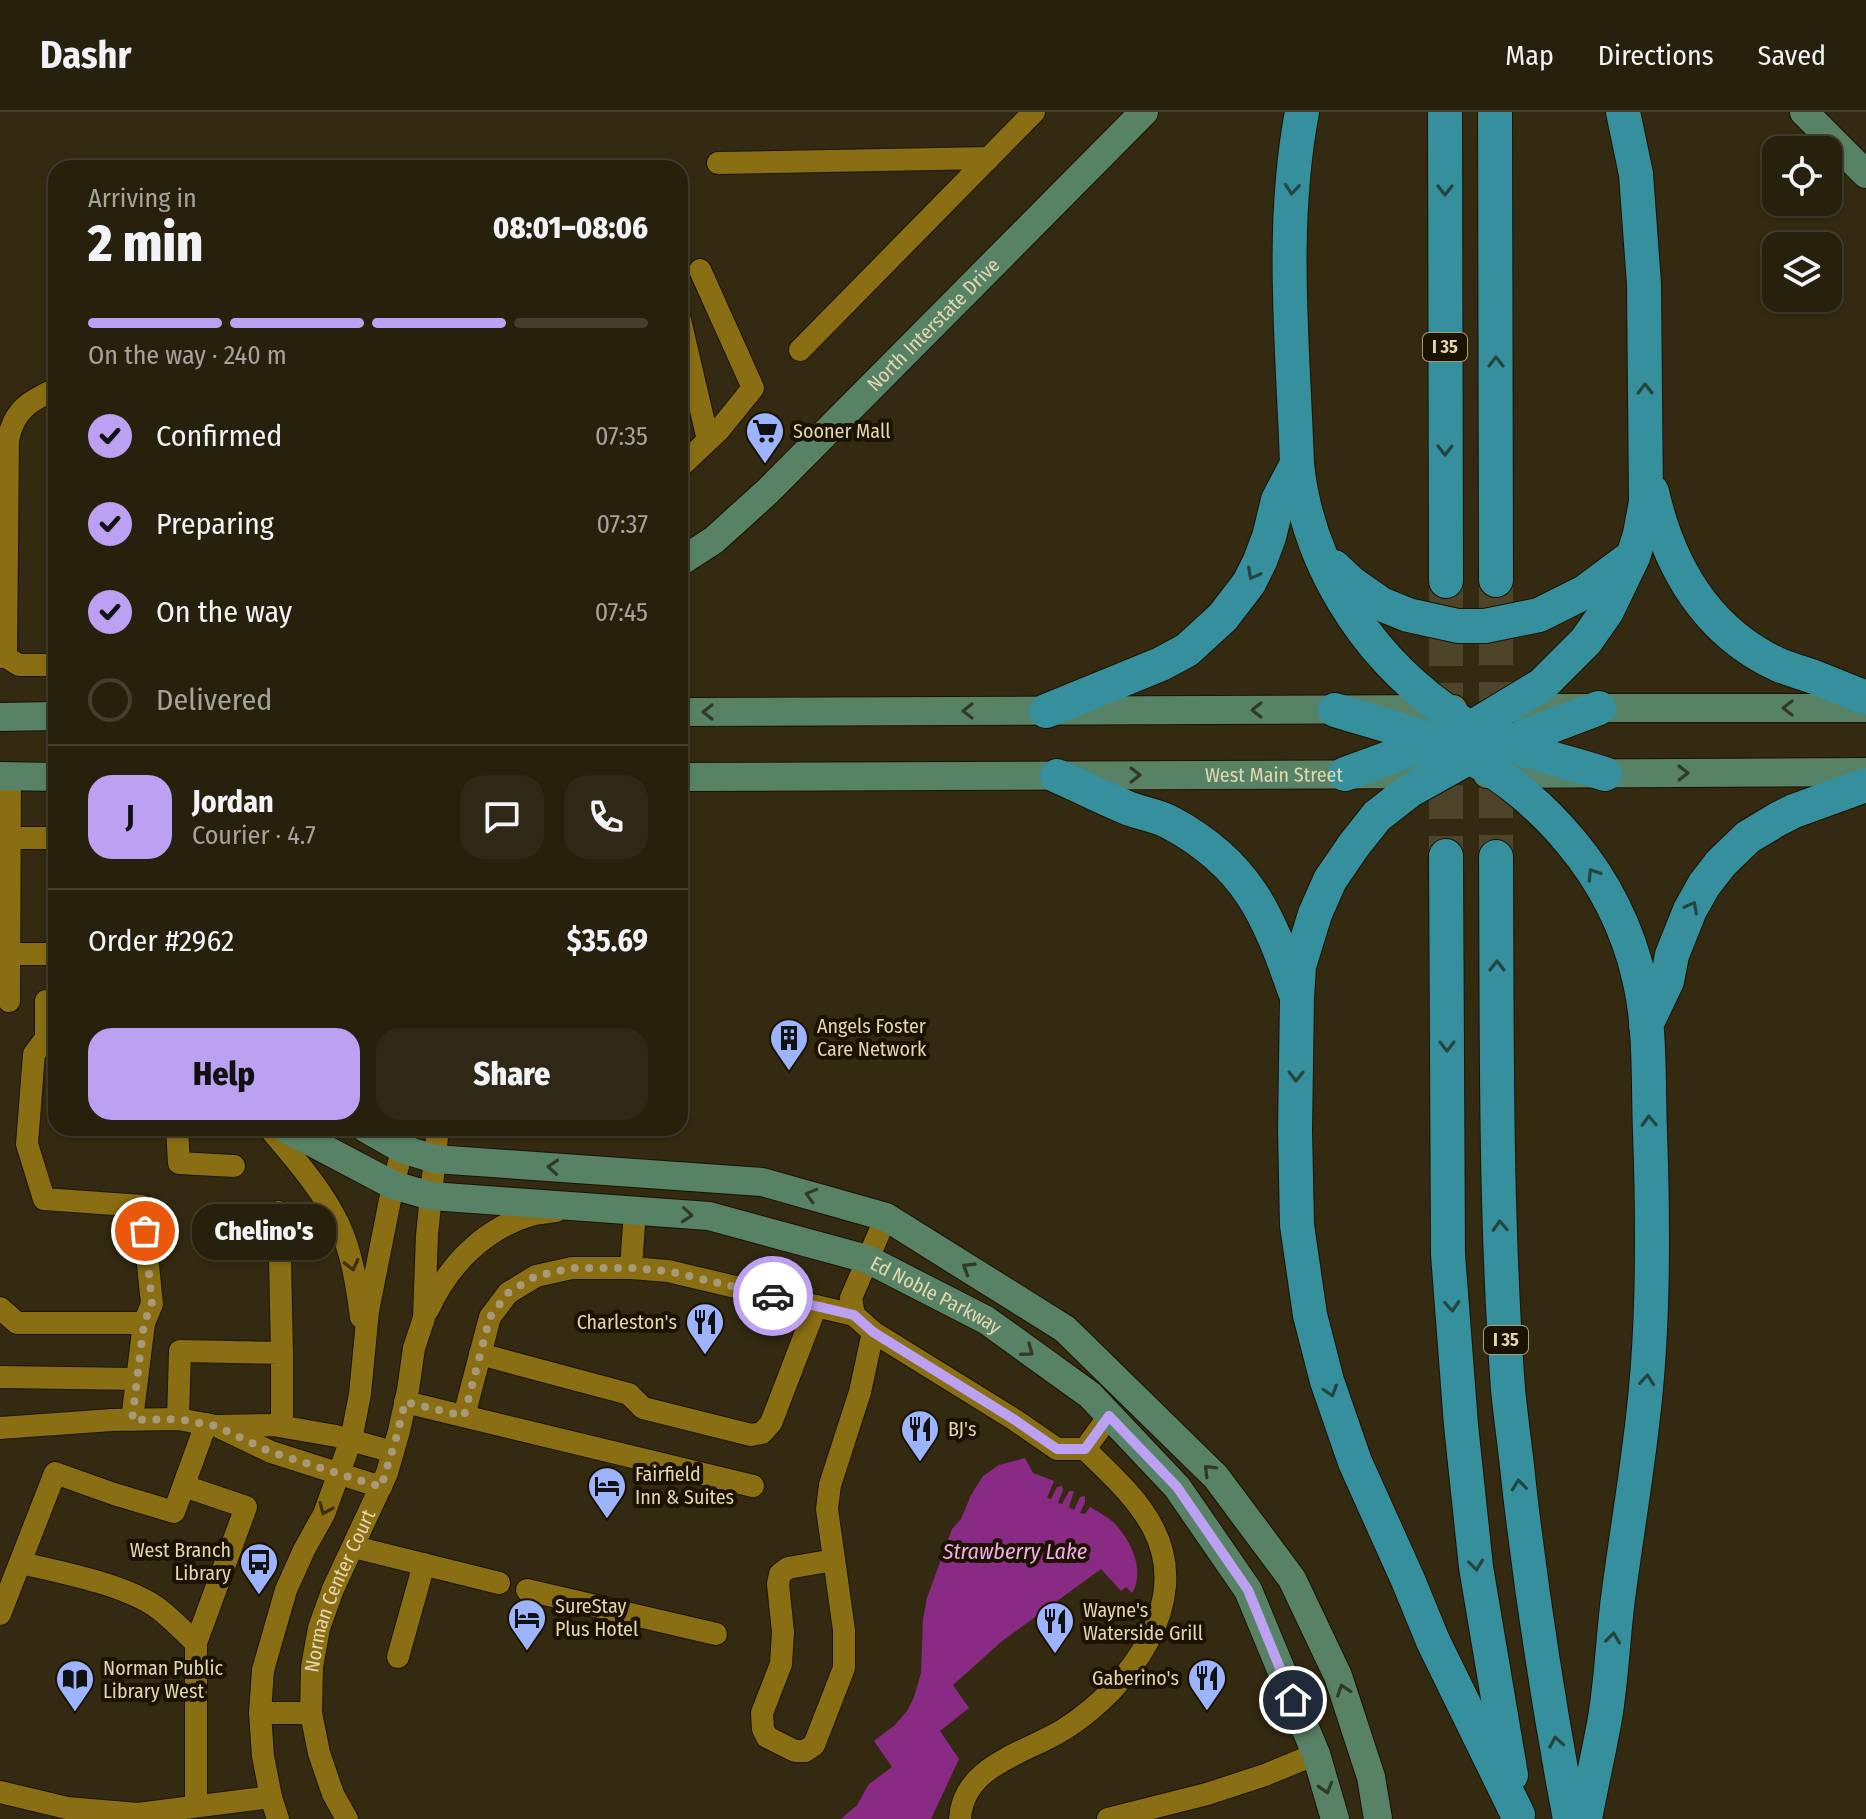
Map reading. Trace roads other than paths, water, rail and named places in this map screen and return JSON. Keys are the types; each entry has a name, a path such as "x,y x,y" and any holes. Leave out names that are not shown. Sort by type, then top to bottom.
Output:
{"highway":[{"path":"1302,112 1288,237 1297,464 1306,517 1338,592 1371,640 1419,691 1439,741"},
{"name":"I 35","path":"1445,112 1446,581"},
{"name":"I 35","path":"1495,112 1496,580"},
{"path":"1486,751 1504,708 1542,685 1586,641 1607,611 1633,557 1640,534 1646,502 1644,284 1636,174 1623,112"},
{"path":"1046,711 1161,664 1187,650 1223,617 1249,583 1260,561 1278,500 1297,464"},
{"path":"1646,467 1658,520 1670,553 1696,597 1716,620 1752,649 1778,664 1866,698"},
{"path":"1319,553 1351,583 1381,604 1408,615 1458,626 1485,626 1539,615 1585,592 1633,557"},
{"path":"1486,751 1599,708"},
{"path":"1335,710 1439,741 1605,774"},
{"path":"1345,774 1439,741"},
{"path":"1439,741 1409,791 1377,816 1330,880 1307,937 1299,966 1297,998 1297,1225 1310,1315 1327,1381 1355,1462 1433,1641 1518,1817"},
{"path":"1486,751 1573,844 1616,911 1640,982 1646,1025 1653,1202 1652,1299 1646,1386 1606,1716 1585,1819"},
{"path":"1057,776 1132,809 1168,821 1203,842 1225,862 1247,886 1263,911 1297,998"},
{"path":"1646,1025 1667,981 1672,955 1690,910 1721,863 1748,837 1778,819 1866,785"},
{"name":"I 35","path":"1446,856 1448,1254 1459,1409 1476,1567 1518,1817"},
{"name":"I 35","path":"1496,857 1497,1100 1509,1391 1528,1557 1551,1718 1570,1819"}],"main road":[{"name":"North Interstate Drive","path":"688,557 714,540 768,491 1144,112"},
{"path":"1804,112 1866,174"},
{"path":"1439,741 1504,708 1866,708"},
{"path":"688,712 1335,710"},
{"path":"0,717 48,716"},
{"path":"1439,741 1486,751"},
{"path":"1605,774 1866,772"},
{"name":"West Main Street","path":"688,777 1345,774"},
{"path":"5,776 48,777"},
{"name":"Ed Noble Parkway","path":"300,1136 393,1185 431,1196 709,1216 867,1259 986,1320 1090,1395 1177,1487 1248,1590 1316,1754 1335,1819"},
{"name":"Ed Noble Parkway","path":"405,1139 435,1159 762,1182 886,1217 1065,1329 1216,1477 1292,1579 1338,1676 1371,1777 1378,1819"}],"street":[{"path":"800,350 1034,112"},
{"path":"718,163 989,158"},
{"path":"688,459 719,430 753,388 700,270"},
{"path":"688,354 708,440"},
{"path":"48,396 22,407 12,424 8,440 3,657 19,665 48,665"},
{"path":"5,776 9,954 4,1001 48,1001"},
{"path":"6,853 48,840"},
{"path":"9,954 48,954"},
{"path":"48,1042 34,1054 27,1144 44,1199 142,1206 152,1304 144,1323 132,1420"},
{"path":"177,1136 179,1163 234,1166"},
{"path":"276,1136 304,1171 340,1226 353,1270 365,1353"},
{"name":"Norman Center Court","path":"347,1819 333,1794 319,1753 311,1713 312,1667 319,1628 333,1589 381,1487 405,1402 414,1348 424,1318 427,1235 437,1136"},
{"path":"278,1819 263,1756 260,1713 263,1670 286,1590 324,1514 351,1440 360,1394 368,1311 405,1139"},
{"path":"424,1318 437,1289 462,1257 485,1238 531,1215 581,1206"},
{"path":"631,1268 635,1210"},
{"path":"279,1212 282,1426"},
{"path":"854,1315 851,1298 886,1217"},
{"path":"464,1416 490,1317 508,1293 536,1276 572,1268 631,1268 668,1271 854,1315 873,1332 1057,1449 1085,1449 1133,1499 1154,1529 1165,1573 1163,1602 1154,1630 1143,1653 1096,1705 1041,1743 1005,1759 977,1778 968,1789 960,1819"},
{"path":"480,1354 629,1394 643,1408 751,1435 762,1433 771,1423 816,1306"},
{"path":"0,1308 17,1323 144,1323"},
{"path":"834,1560 788,1568 780,1574 781,1664 762,1713 763,1729 767,1737 795,1751 805,1751 814,1745 844,1668 844,1630 827,1509 830,1485 860,1392 873,1332"},
{"path":"178,1419 180,1351 282,1353"},
{"path":"0,1377 137,1379"},
{"path":"405,1402 753,1486"},
{"path":"1085,1449 1109,1416"},
{"path":"0,1428 178,1419 211,1425 282,1426 393,1452"},
{"path":"211,1425 271,1452 381,1487"},
{"path":"0,1614 55,1473 174,1512 211,1425"},
{"path":"184,1486 246,1507 196,1643 196,1806"},
{"path":"354,1547 499,1583"},
{"path":"21,1563 83,1578 139,1598 157,1608 196,1643"},
{"path":"398,1657 424,1564"},
{"path":"527,1590 716,1634"},
{"path":"260,1713 311,1713"},
{"path":"1108,1819 1207,1794 1316,1754"},
{"path":"0,1792 67,1808 138,1814 271,1797"}],"water":[{"name":"Strawberry Lake","path":"1025,1458 1033,1473 1054,1481 1047,1498 1051,1499 1057,1487 1062,1486 1058,1503 1062,1504 1069,1491 1074,1491 1069,1507 1074,1510 1080,1497 1085,1496 1080,1513 1085,1514 1090,1507 1119,1528 1130,1545 1137,1565 1132,1593 1126,1587 1121,1591 1101,1569 1001,1642 953,1685 969,1708 940,1731 959,1759 931,1819 841,1819 857,1805 869,1784 892,1767 874,1741 895,1725 914,1697 921,1673 927,1598 952,1529 961,1519 983,1476 999,1465"}],"tunnel":[{"path":"1496,580 1496,857"},
{"path":"1446,581 1446,856"}],"place":[{"name":"Sooner Mall","path":"765,465"},
{"name":"Angels Foster Care Network","path":"789,1072"},
{"name":"Chelino's","path":"145,1231"},
{"name":"Charleston's","path":"705,1356"},
{"name":"BJ's","path":"920,1463"},
{"name":"Fairfield Inn & Suites","path":"607,1520"},
{"name":"West Branch Library","path":"259,1596"},
{"name":"SureStay Plus Hotel","path":"527,1652"},
{"name":"Wayne's Waterside Grill","path":"1055,1655"},
{"name":"Gaberino's","path":"1207,1712"},
{"name":"Norman Public Library West","path":"75,1713"}]}
